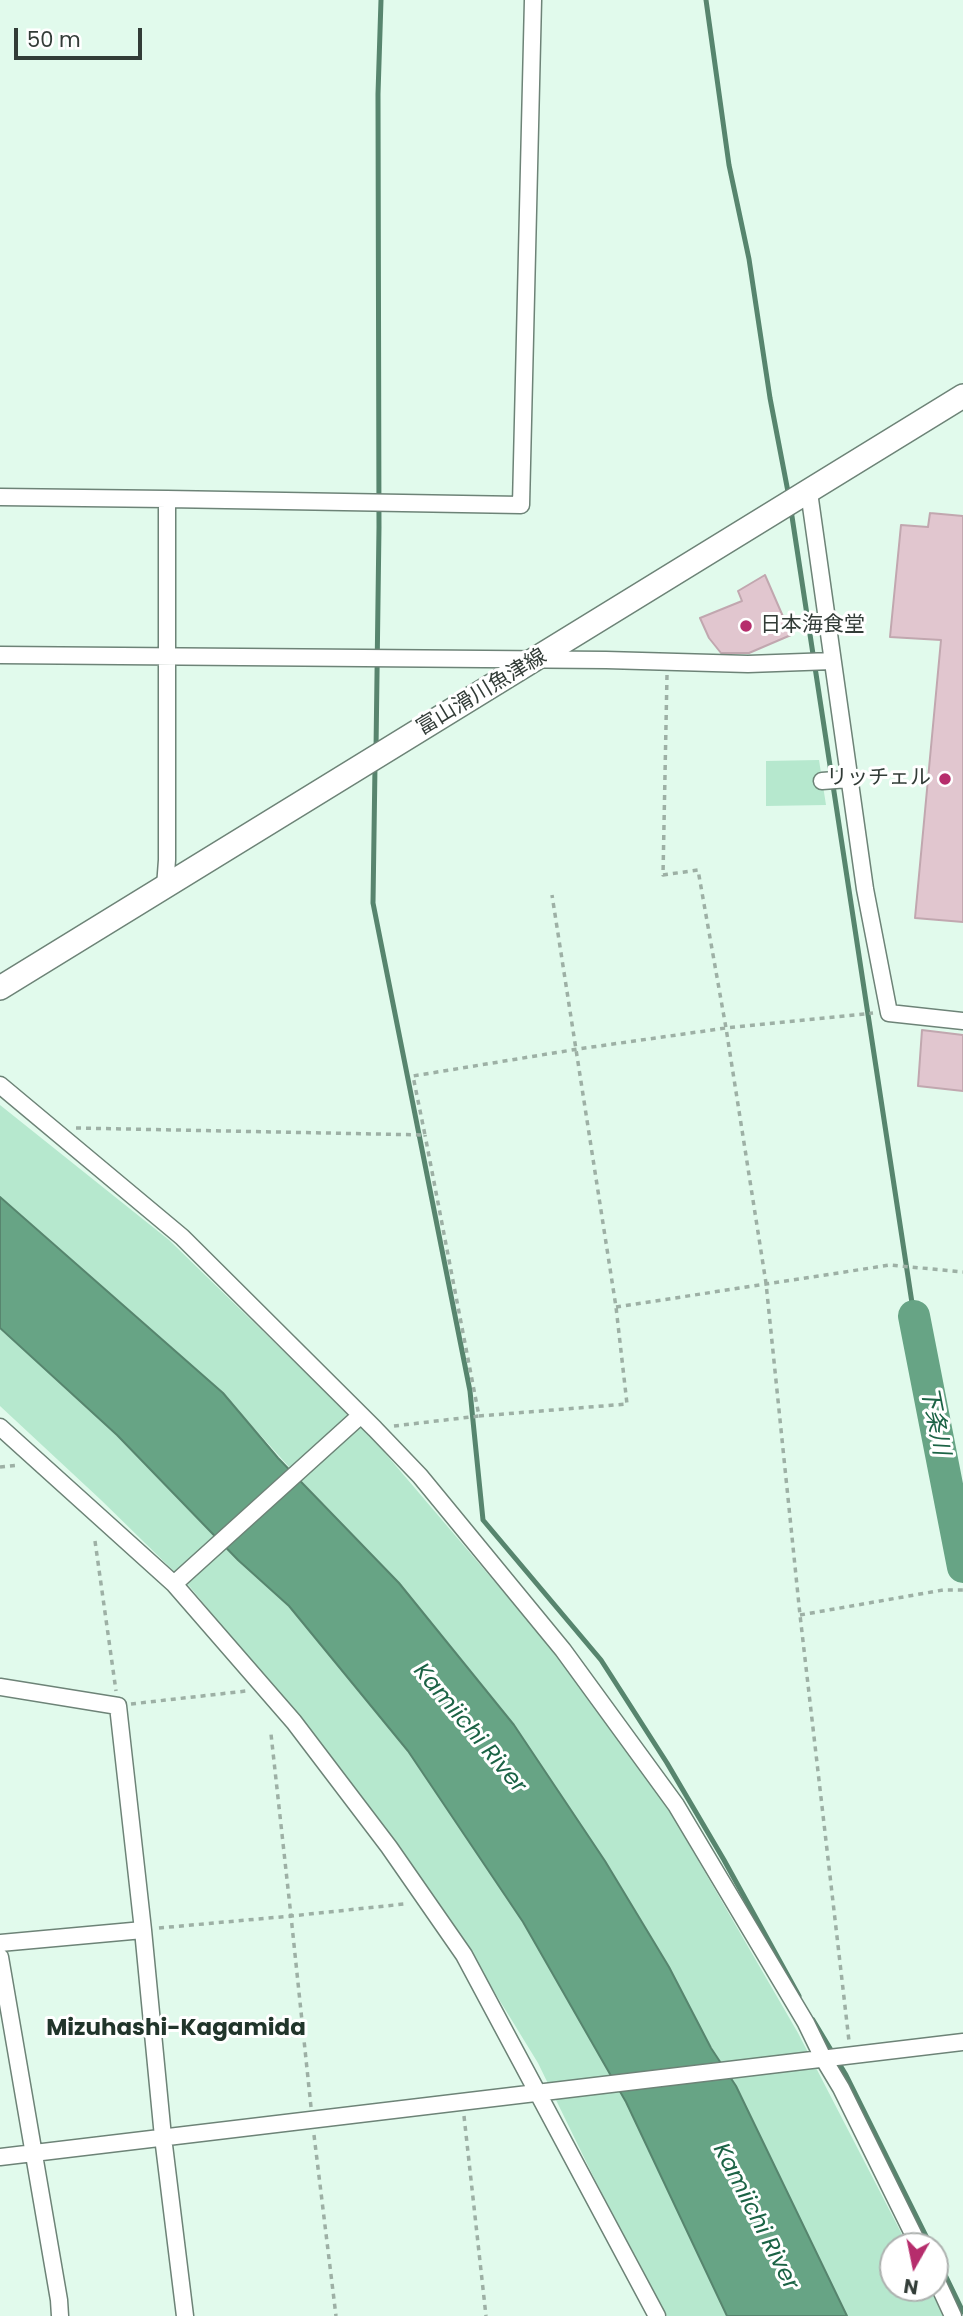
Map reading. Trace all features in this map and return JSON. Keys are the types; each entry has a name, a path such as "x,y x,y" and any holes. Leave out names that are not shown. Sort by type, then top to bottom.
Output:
{"main road":[{"name":"富山滑川魚津線","path":"0,988 963,396"}],"street":[{"path":"0,496 521,505 533,0"},
{"path":"804,495 865,889 889,1013 963,1021"},
{"path":"165,887 167,499"},
{"path":"0,655 803,664 829,662"},
{"path":"822,781 849,779"},
{"path":"0,1085 182,1237 375,1429 420,1476 563,1650 676,1805 806,2023 912,2232"},
{"path":"174,1584 361,1415"},
{"path":"0,1427 174,1584 294,1722 381,1837 464,1955 545,2091 657,2316"},
{"path":"0,1687 118,1706 163,2137 185,2316"},
{"path":"0,1943 143,1930"},
{"path":"0,1957 60,2316"},
{"path":"0,2157 963,2042"}],"path":[{"path":"668,662 663,876 698,870 726,1028 766,1283 800,1615 850,2054"},
{"path":"375,1429 480,1416 627,1404 617,1307 552,895"},
{"path":"480,1416 413,1076 726,1028 860,1013"},
{"path":"53,1127 425,1135"},
{"path":"617,1307 890,1265 963,1272"},
{"path":"95,1542 118,1706 265,1689"},
{"path":"800,1615 943,1590 963,1590"},
{"path":"271,1734 336,2316"},
{"path":"143,1930 404,1904"},
{"path":"462,2101 486,2316"}],"shaded area":[{"path":"819,760 826,805 766,806 766,761"},
{"path":"0,1105 169,1240 373,1439 569,1669 658,1791 798,2033 901,2232 879,2232 879,2302 936,2302 943,2316 847,2316 736,2086 611,1870 517,1729 399,1583 325,1507 227,1398 0,1197"},
{"path":"0,1328 117,1435 238,1560 289,1606 408,1751 523,1922 626,2102 727,2316 667,2316 596,2182 538,2063 446,1913 334,1762 190,1587 0,1406"}],"water":[{"name":"Kamiichi River","path":"0,1197 223,1393 278,1458 399,1583 514,1725 605,1861 669,1967 711,2048 736,2086 847,2316 727,2316 626,2102 523,1922 408,1751 289,1606 238,1560 117,1435 0,1328"}],"building":[{"name":"リッチェル","path":"930,513 963,516 963,922 915,918 941,640 890,637 901,525 928,527"},
{"name":"日本海食堂","path":"765,575 791,635 749,653 721,653 709,638 700,618 742,601 738,591"},
{"path":"922,1030 963,1035 963,1091 918,1086"}],"waterway":[{"path":"376,749 379,527 378,94 381,0"},
{"path":"706,0 729,165 749,259 770,398 789,497"},
{"path":"791,510 914,1316"},
{"path":"375,766 373,903 470,1391 483,1520 601,1660 667,1763 799,1996"},
{"name":"下条川","path":"914,1316 963,1567"},
{"path":"813,2020 846,2075 924,2232"},
{"path":"949,2283 963,2312"}],"place":[{"name":"日本海食堂","path":"746,626"},
{"name":"リッチェル","path":"945,779"}],"district":[{"name":"Mizuhashi-Kagamida","path":"176,2029"}]}
